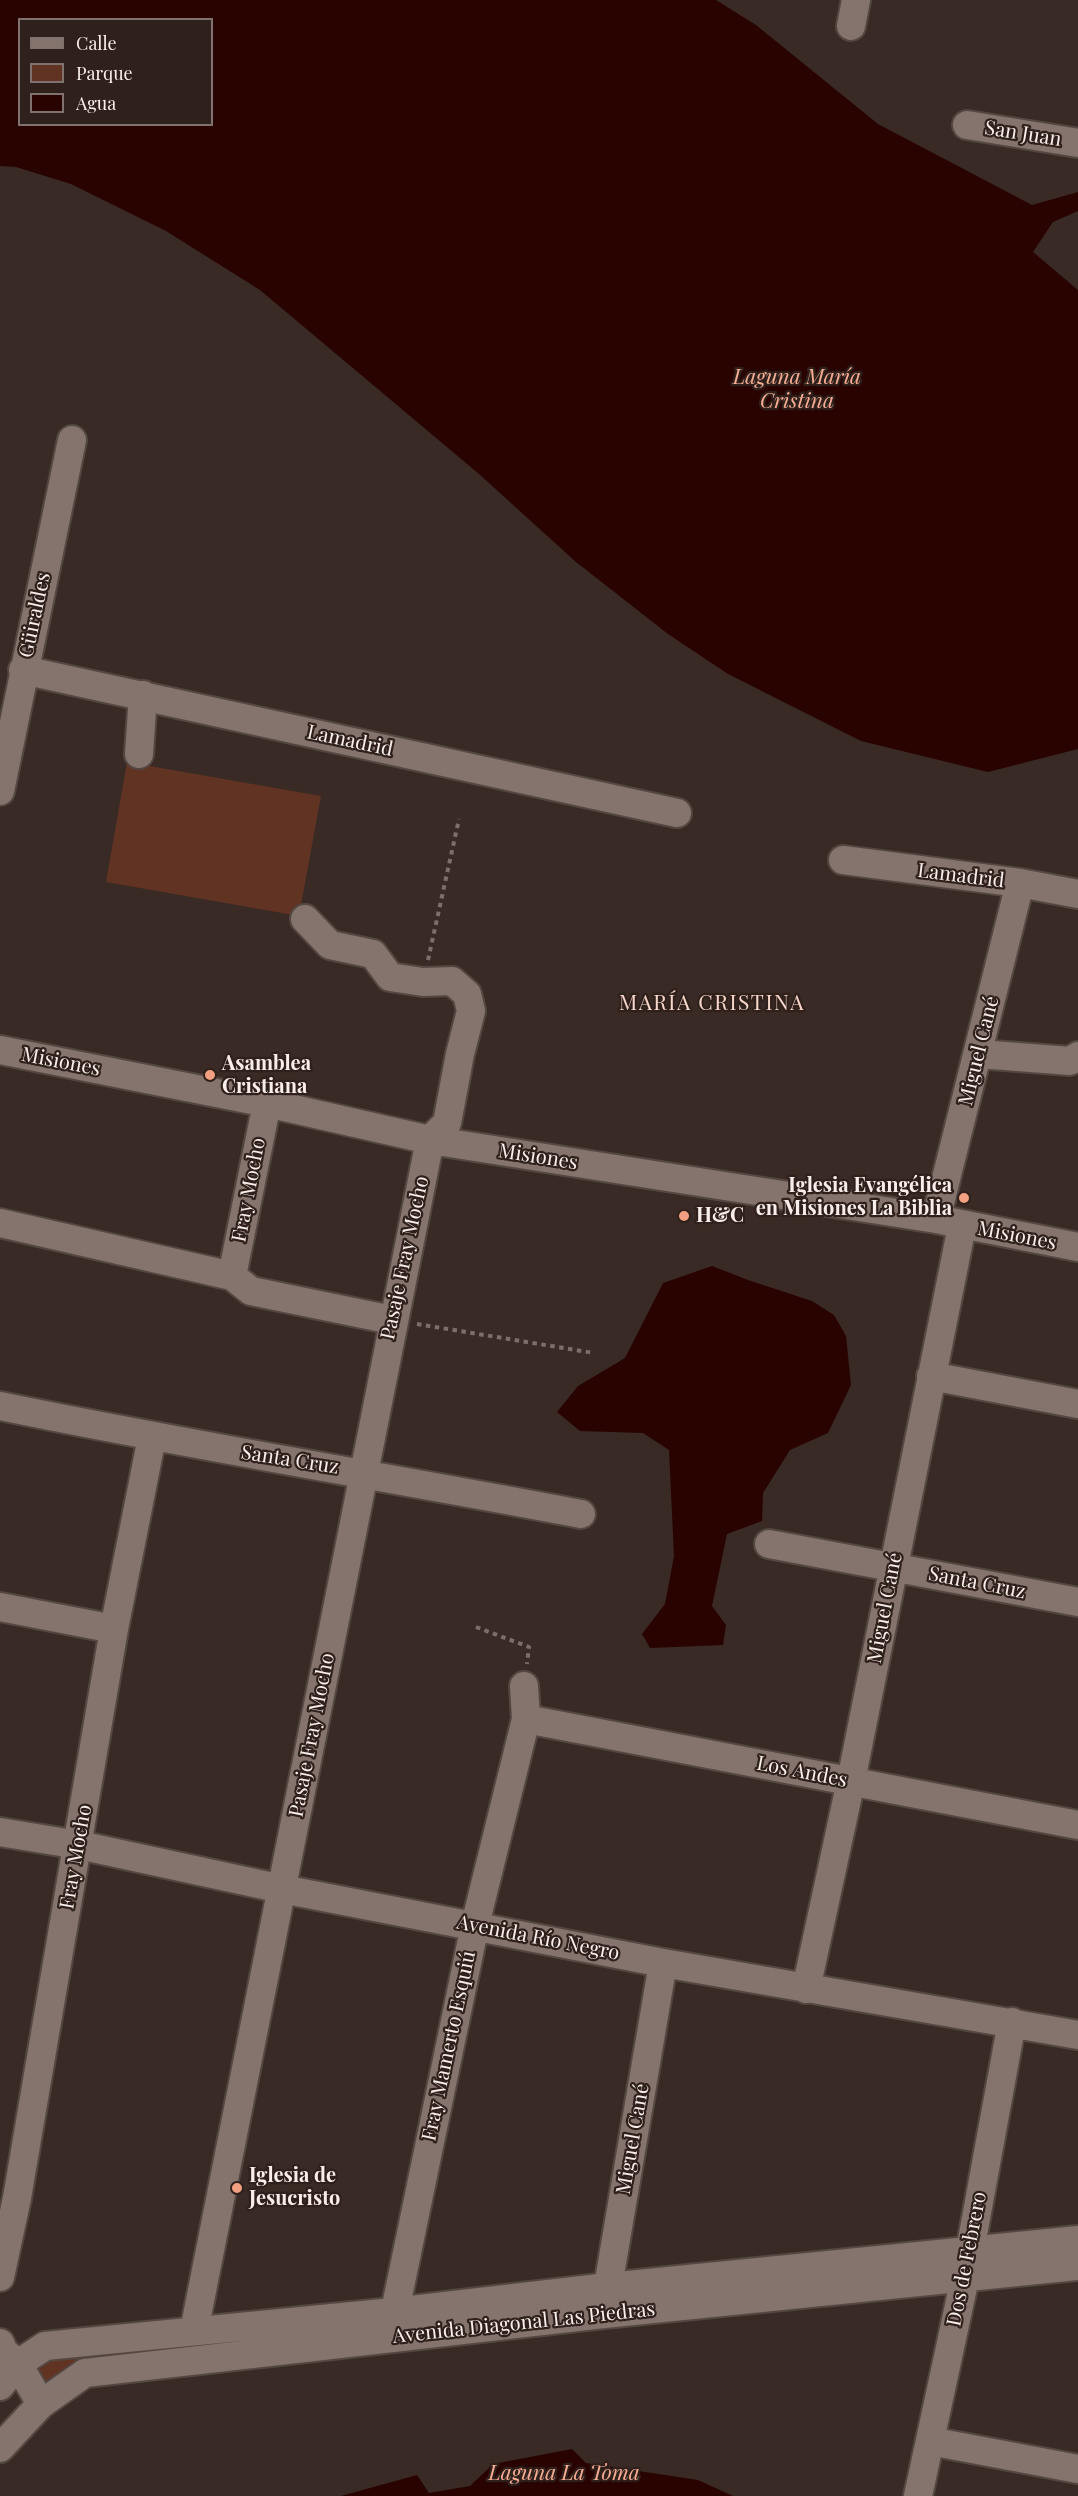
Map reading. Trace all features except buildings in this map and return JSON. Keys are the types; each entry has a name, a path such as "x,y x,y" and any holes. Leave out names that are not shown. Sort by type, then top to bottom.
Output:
{"street":[{"name":"San Juan","path":"967,125 1078,143"},
{"name":"Güiraldes","path":"0,791 72,440"},
{"name":"Lamadrid","path":"23,670 677,813"},
{"path":"139,754 143,695"},
{"name":"Lamadrid","path":"843,860 1020,883 1078,894"},
{"name":"Miguel Cané","path":"806,1989 851,1781 931,1376 949,1222 979,1054 1020,883"},
{"path":"305,919 330,945 374,954 390,977 423,982 452,981 467,994 471,1011 447,1123 430,1140"},
{"name":"Misiones","path":"0,1050 267,1103 430,1140 949,1222 1078,1247"},
{"path":"979,1054 1070,1061 1078,1056"},
{"name":"Fray Mocho","path":"232,1276 267,1103"},
{"name":"Pasaje Fray Mocho","path":"194,2331 392,1320 430,1140"},
{"path":"0,1223 232,1276 251,1291 392,1320"},
{"path":"931,1376 1078,1404"},
{"name":"Santa Cruz","path":"0,1406 152,1437 362,1472 581,1514"},
{"name":"Fray Mocho","path":"0,2277 9,2197 79,1845 114,1629 152,1437"},
{"name":"Santa Cruz","path":"769,1544 1078,1602"},
{"path":"0,1607 114,1629"},
{"name":"Fray Mamerto Esquiú","path":"391,2325 475,1925 526,1719 524,1686"},
{"name":"Los Andes","path":"526,1719 1078,1824"},
{"name":"Avenida Río Negro","path":"0,1832 79,1845 282,1889 663,1963 1078,2035"},
{"name":"Miguel Cané","path":"606,2301 663,1963"},
{"name":"Dos de Febrero","path":"918,2496 967,2265 1012,2022"},
{"name":"Avenida Diagonal Las Piedras","path":"967,2265 1078,2240"},
{"name":"Avenida Diagonal Las Piedras","path":"0,2448 41,2404 85,2373 391,2325 606,2301 967,2265 1078,2266"},
{"name":"Avenida Diagonal Las Piedras","path":"0,2386 6,2353 45,2346 194,2331 391,2325"},
{"path":"6,2353 41,2404"},
{"path":"930,2441 1078,2469"}],"path":[{"path":"423,982 459,819"},
{"path":"392,1320 594,1353"},
{"path":"476,1627 529,1647 524,1686"}],"green space":[{"path":"127,762 321,796 299,916 106,882"},
{"path":"374,2324 77,2362 43,2383 32,2366 38,2359"}],"water":[{"name":"Laguna María Cristina","path":"0,0 716,0 756,25 878,124 1032,205 1078,192 1078,211 1053,222 1033,252 1078,290 1078,749 988,772 861,741 728,674 668,634 576,562 479,474 260,290 166,231 71,184 16,167 0,166"},
{"path":"712,1266 812,1301 834,1315 846,1336 851,1385 828,1433 790,1450 763,1493 762,1521 727,1534 712,1606 726,1625 723,1645 650,1648 642,1634 665,1604 674,1556 669,1450 643,1433 580,1431 557,1412 578,1386 625,1358 663,1283"},
{"name":"Laguna La Toma","path":"572,2449 586,2463 698,2480 733,2496 341,2496 417,2475 429,2493 470,2486 493,2464"}],"place":[{"name":"Asamblea Cristiana","path":"210,1075"},
{"name":"Iglesia Evangélica en Misiones La Biblia","path":"964,1198"},
{"name":"H&C","path":"684,1216"},
{"name":"Iglesia de Jesucristo","path":"237,2188"}],"district":[{"name":"MARÍA CRISTINA","path":"712,1003"}]}
